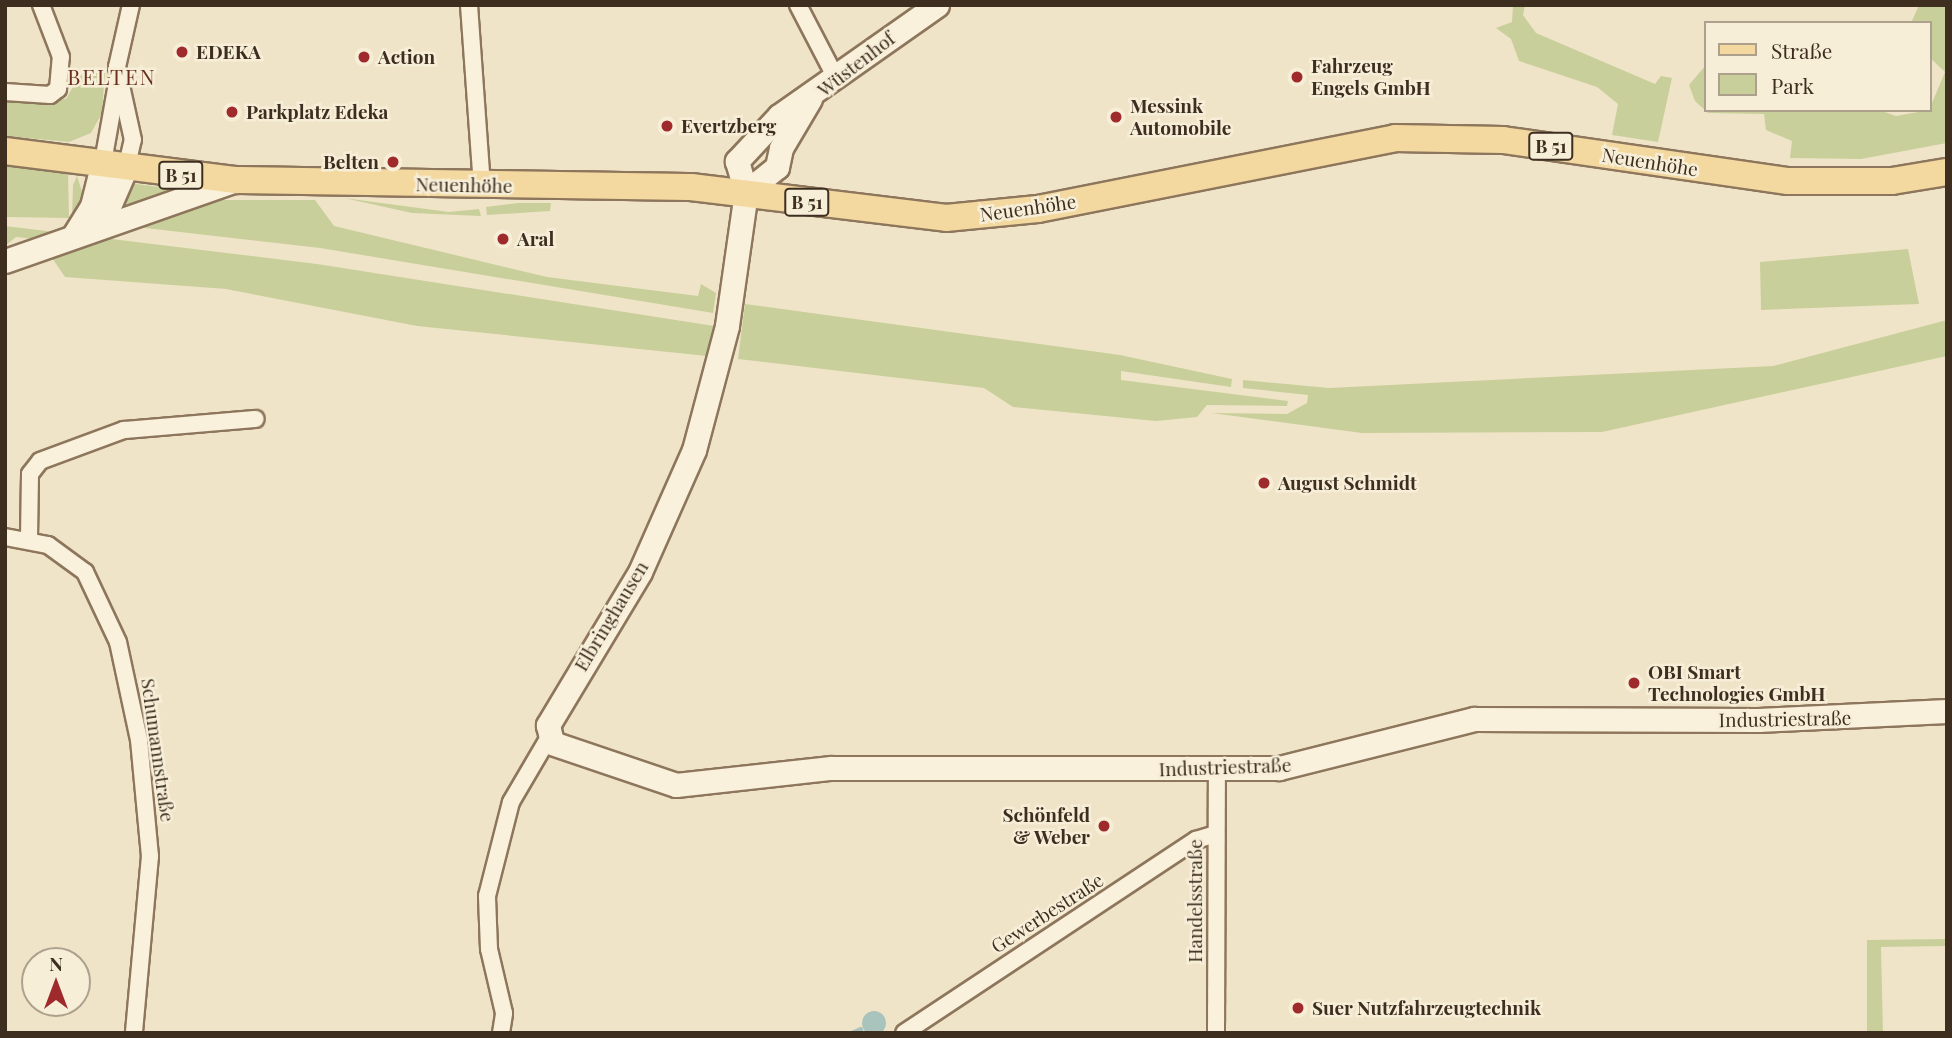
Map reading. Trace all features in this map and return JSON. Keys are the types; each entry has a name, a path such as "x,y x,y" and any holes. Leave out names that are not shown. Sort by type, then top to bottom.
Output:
{"main road":[{"name":"Neuenhöhe","path":"115,164 236,180 746,192 903,216 990,215 1352,144 1440,136 1788,181 1892,181 1947,172"},
{"name":"B 51","path":"5,151 115,164"}],"street":[{"path":"5,92 50,95 58,89 61,57 41,5"},
{"path":"100,227 115,164 122,26 131,5"},
{"path":"469,5 482,185"},
{"path":"798,5 836,78"},
{"name":"Wüstenhof","path":"810,99 781,148 777,167 746,192 737,161 757,134 810,99 937,5"},
{"path":"74,235 115,164 133,140 118,78"},
{"path":"5,261 236,180"},
{"name":"Elbringhausen","path":"501,1033 504,1013 489,949 487,896 510,802 548,739 558,706 678,495 722,354 746,192"},
{"path":"29,538 30,474 40,461 124,430 256,419"},
{"name":"Schumannstraße","path":"5,537 29,538 69,557 96,587 130,688 150,856 134,1033"},
{"name":"Industriestraße","path":"548,739 676,785 852,768 1217,769 1295,766 1474,719 1770,720 1947,711"},
{"name":"Handelsstraße","path":"1216,1033 1217,769"},
{"name":"Gewerbestraße","path":"904,1033 1196,840 1216,834"}],"green space":[{"path":"1513,5 1525,5 1523,15 1536,33 1655,84 1661,76 1672,78 1658,142 1612,135 1618,104 1597,87 1519,61 1511,39 1496,28 1512,22"},
{"path":"1919,5 1947,5 1947,143 1861,159 1790,158 1792,141 1766,130 1764,114 1707,112 1885,112 1896,116 1931,112 1931,105 1945,72 1931,59 1931,21 1912,21"},
{"path":"1703,68 1703,108 1695,101 1689,85"},
{"path":"105,71 102,113 91,133 69,142 5,136 5,99 66,99 79,76"},
{"path":"5,164 68,171 69,218 5,217"},
{"path":"77,176 85,201 72,218 73,185"},
{"path":"128,183 168,188 169,190 126,210"},
{"path":"344,198 449,212 479,209 481,216 412,213"},
{"path":"200,200 315,200 334,226 547,277 698,296 701,284 716,293 713,313 320,248 128,226"},
{"path":"551,203 550,211 487,215 486,207"},
{"path":"5,226 317,264 714,326 707,356 417,326 226,289 65,277 52,258 92,245 16,237 5,246"},
{"path":"1908,249 1919,304 1761,310 1760,262"},
{"path":"745,304 1120,355 1232,379 1231,387 1121,371 1121,380 1288,401 1287,406 1207,405 1197,417 1156,421 1013,407 984,388 738,359"},
{"path":"1947,320 1947,356 1602,432 1362,433 1211,413 1287,414 1307,403 1308,395 1243,388 1243,380 1329,388 1773,366"},
{"path":"1947,939 1947,946 1881,947 1883,1033 1867,1033 1867,940"}],"water":[{"path":"874,1011 883,1014 886,1023 883,1032 874,1035 865,1032 862,1023 865,1014"}],"waterway":[{"path":"851,1033 860,1029"}],"place":[{"name":"EDEKA","path":"182,52"},
{"name":"Action","path":"364,57"},
{"name":"Fahrzeug Engels GmbH","path":"1297,77"},
{"name":"Parkplatz Edeka","path":"232,112"},
{"name":"Messink Automobile","path":"1116,117"},
{"name":"Evertzberg","path":"667,126"},
{"name":"Belten","path":"393,162"},
{"name":"Aral","path":"503,239"},
{"name":"August Schmidt","path":"1264,483"},
{"name":"OBI Smart Technologies GmbH","path":"1634,683"},
{"name":"Schönfeld & Weber","path":"1104,826"},
{"name":"Suer Nutzfahrzeugtechnik","path":"1298,1008"}],"district":[{"name":"BELTEN","path":"112,76"}]}
